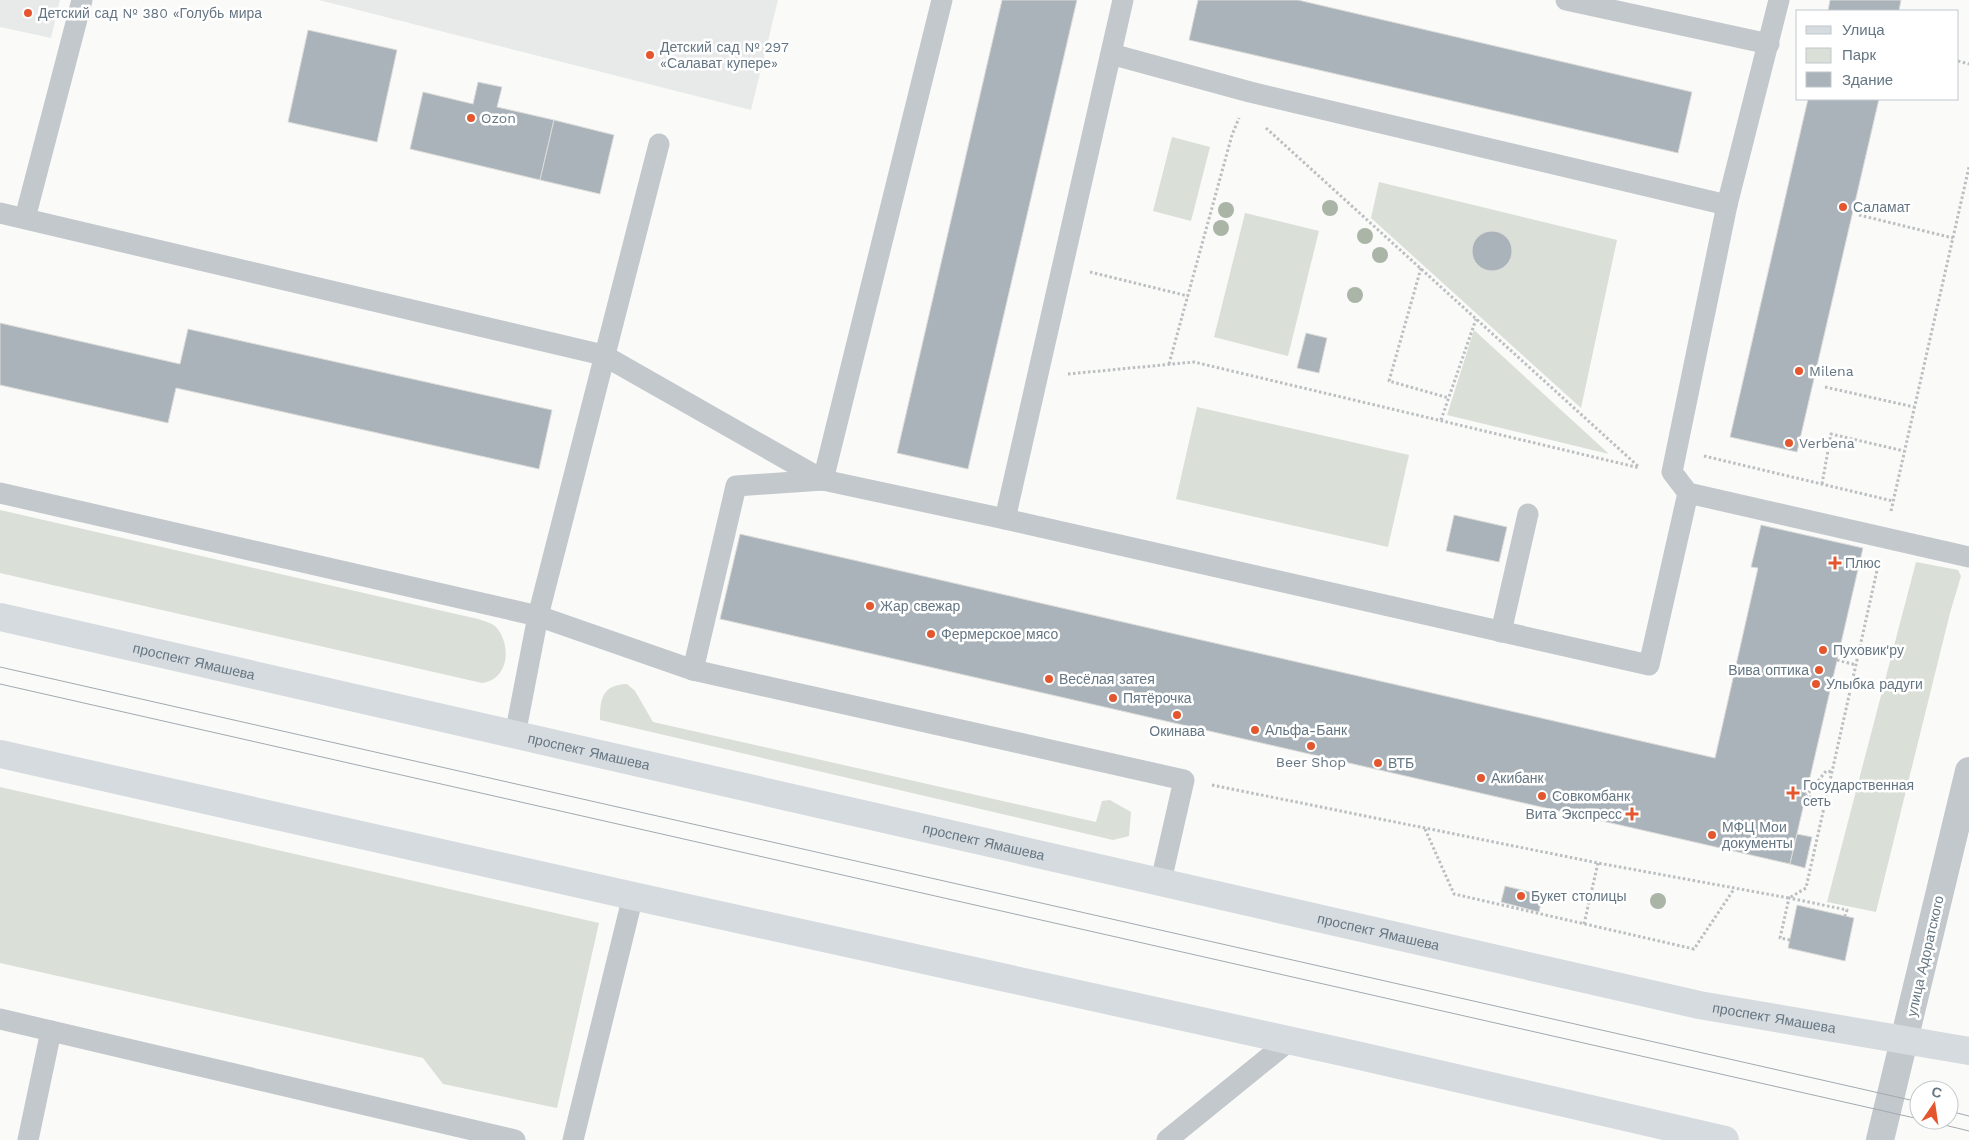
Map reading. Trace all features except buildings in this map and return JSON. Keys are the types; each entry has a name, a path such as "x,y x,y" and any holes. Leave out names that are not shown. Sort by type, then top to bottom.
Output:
{"main road":[{"name":"проспект Ямашева","path":"0,617 1699,1005 1969,1051"},
{"path":"0,754 633,896 1289,1040 1725,1140"}],"street":[{"name":"улица Адоратского","path":"1880,1140 1969,771"}],"lane":[{"path":"25,218 82,0"},
{"path":"824,480 942,0"},
{"path":"1005,519 1123,0"},
{"path":"1566,0 1648,9 1769,44"},
{"path":"1779,0 1727,205 1672,472 1688,493 1969,557"},
{"path":"1111,54 1250,92 1727,205"},
{"path":"515,735 538,616 659,144"},
{"path":"0,213 604,355 824,480"},
{"path":"693,670 736,486 824,480 1005,519 1649,665 1688,493"},
{"path":"0,493 538,616 693,670 1184,780 1161,881"},
{"path":"1501,632 1528,514"},
{"path":"573,1140 633,896"},
{"path":"0,1019 515,1140"},
{"path":"28,1140 51,1031"},
{"path":"1167,1140 1289,1040"}],"path":[{"path":"1250,92 1255,117 1640,468"},
{"path":"1170,364 1232,135 1250,92"},
{"path":"1790,940 1780,938 1789,898 1806,888 1969,167"},
{"path":"1859,215 1953,238"},
{"path":"1063,265 1188,296"},
{"path":"1421,268 1389,381 1449,398"},
{"path":"1441,420 1476,319"},
{"path":"1037,377 1194,362 1640,468 1672,472"},
{"path":"1826,387 1914,407"},
{"path":"1822,484 1831,434 1904,452"},
{"path":"1676,449 1893,501"},
{"path":"1837,660 1856,665"},
{"path":"1833,680 1852,684"},
{"path":"1826,800 1806,796 1826,771 1833,772"},
{"path":"1184,780 1598,863 1789,898 1847,910 1845,916"},
{"path":"1425,828 1454,894 1694,948 1734,889"},
{"path":"1584,924 1598,863"}],"shaded area":[{"name":"Детский сад № 380 «Голубь мира","path":"0,0 60,0 51,38 0,27"},
{"name":"Детский сад № 297 «Салават купере»","path":"319,0 778,0 751,110"}],"green space":[{"path":"1172,137 1210,147 1191,221 1153,211"},
{"path":"1379,182 1617,240 1581,408 1371,218"},
{"path":"1245,213 1319,231 1288,356 1214,337"},
{"path":"1474,330 1609,454 1447,415"},
{"path":"1197,407 1409,455 1388,547 1176,499"},
{"path":"0,510 478,619 490,623 501,634 506,652 503,669 498,676 482,683 0,573"},
{"path":"1916,562 1958,570 1961,576 1950,613 1876,912 1827,902"},
{"path":"627,684 635,691 653,722 1096,822 1102,801 1110,800 1131,812 1129,836 1113,840 600,720 602,700 607,690"},
{"path":"0,787 599,923 557,1108 443,1084 423,1058 0,963"}],"tram line":[{"path":"0,667 1909,1100"},
{"path":"0,684 1909,1117"},
{"path":"1959,1114 1969,1116"},
{"path":"1959,1129 1969,1131"}],"place":[{"name":"Детский сад № 380 «Голубь мира","path":"28,13"},
{"name":"Детский сад № 297 «Салават купере»","path":"650,55"},
{"name":"Ozon","path":"471,118"},
{"name":"Саламат","path":"1843,207"},
{"name":"Milena","path":"1799,371"},
{"name":"Verbena","path":"1789,443"},
{"name":"Плюс","path":"1835,563"},
{"name":"Жар свежар","path":"870,606"},
{"name":"Фермерское мясо","path":"931,634"},
{"name":"Пуховик'ру","path":"1823,650"},
{"name":"Вива оптика","path":"1819,670"},
{"name":"Весёлая затея","path":"1049,679"},
{"name":"Улыбка радуги","path":"1816,684"},
{"name":"Пятёрочка","path":"1113,698"},
{"name":"Окинава","path":"1177,715"},
{"name":"Альфа-Банк","path":"1255,730"},
{"name":"Beer Shop","path":"1311,746"},
{"name":"ВТБ","path":"1378,763"},
{"name":"Акибанк","path":"1481,778"},
{"name":"Государственная сеть","path":"1793,793"},
{"name":"Совкомбанк","path":"1542,796"},
{"name":"Вита Экспресс","path":"1632,814"},
{"name":"МФЦ Мои документы","path":"1712,835"},
{"name":"Букет столицы","path":"1521,896"}]}
